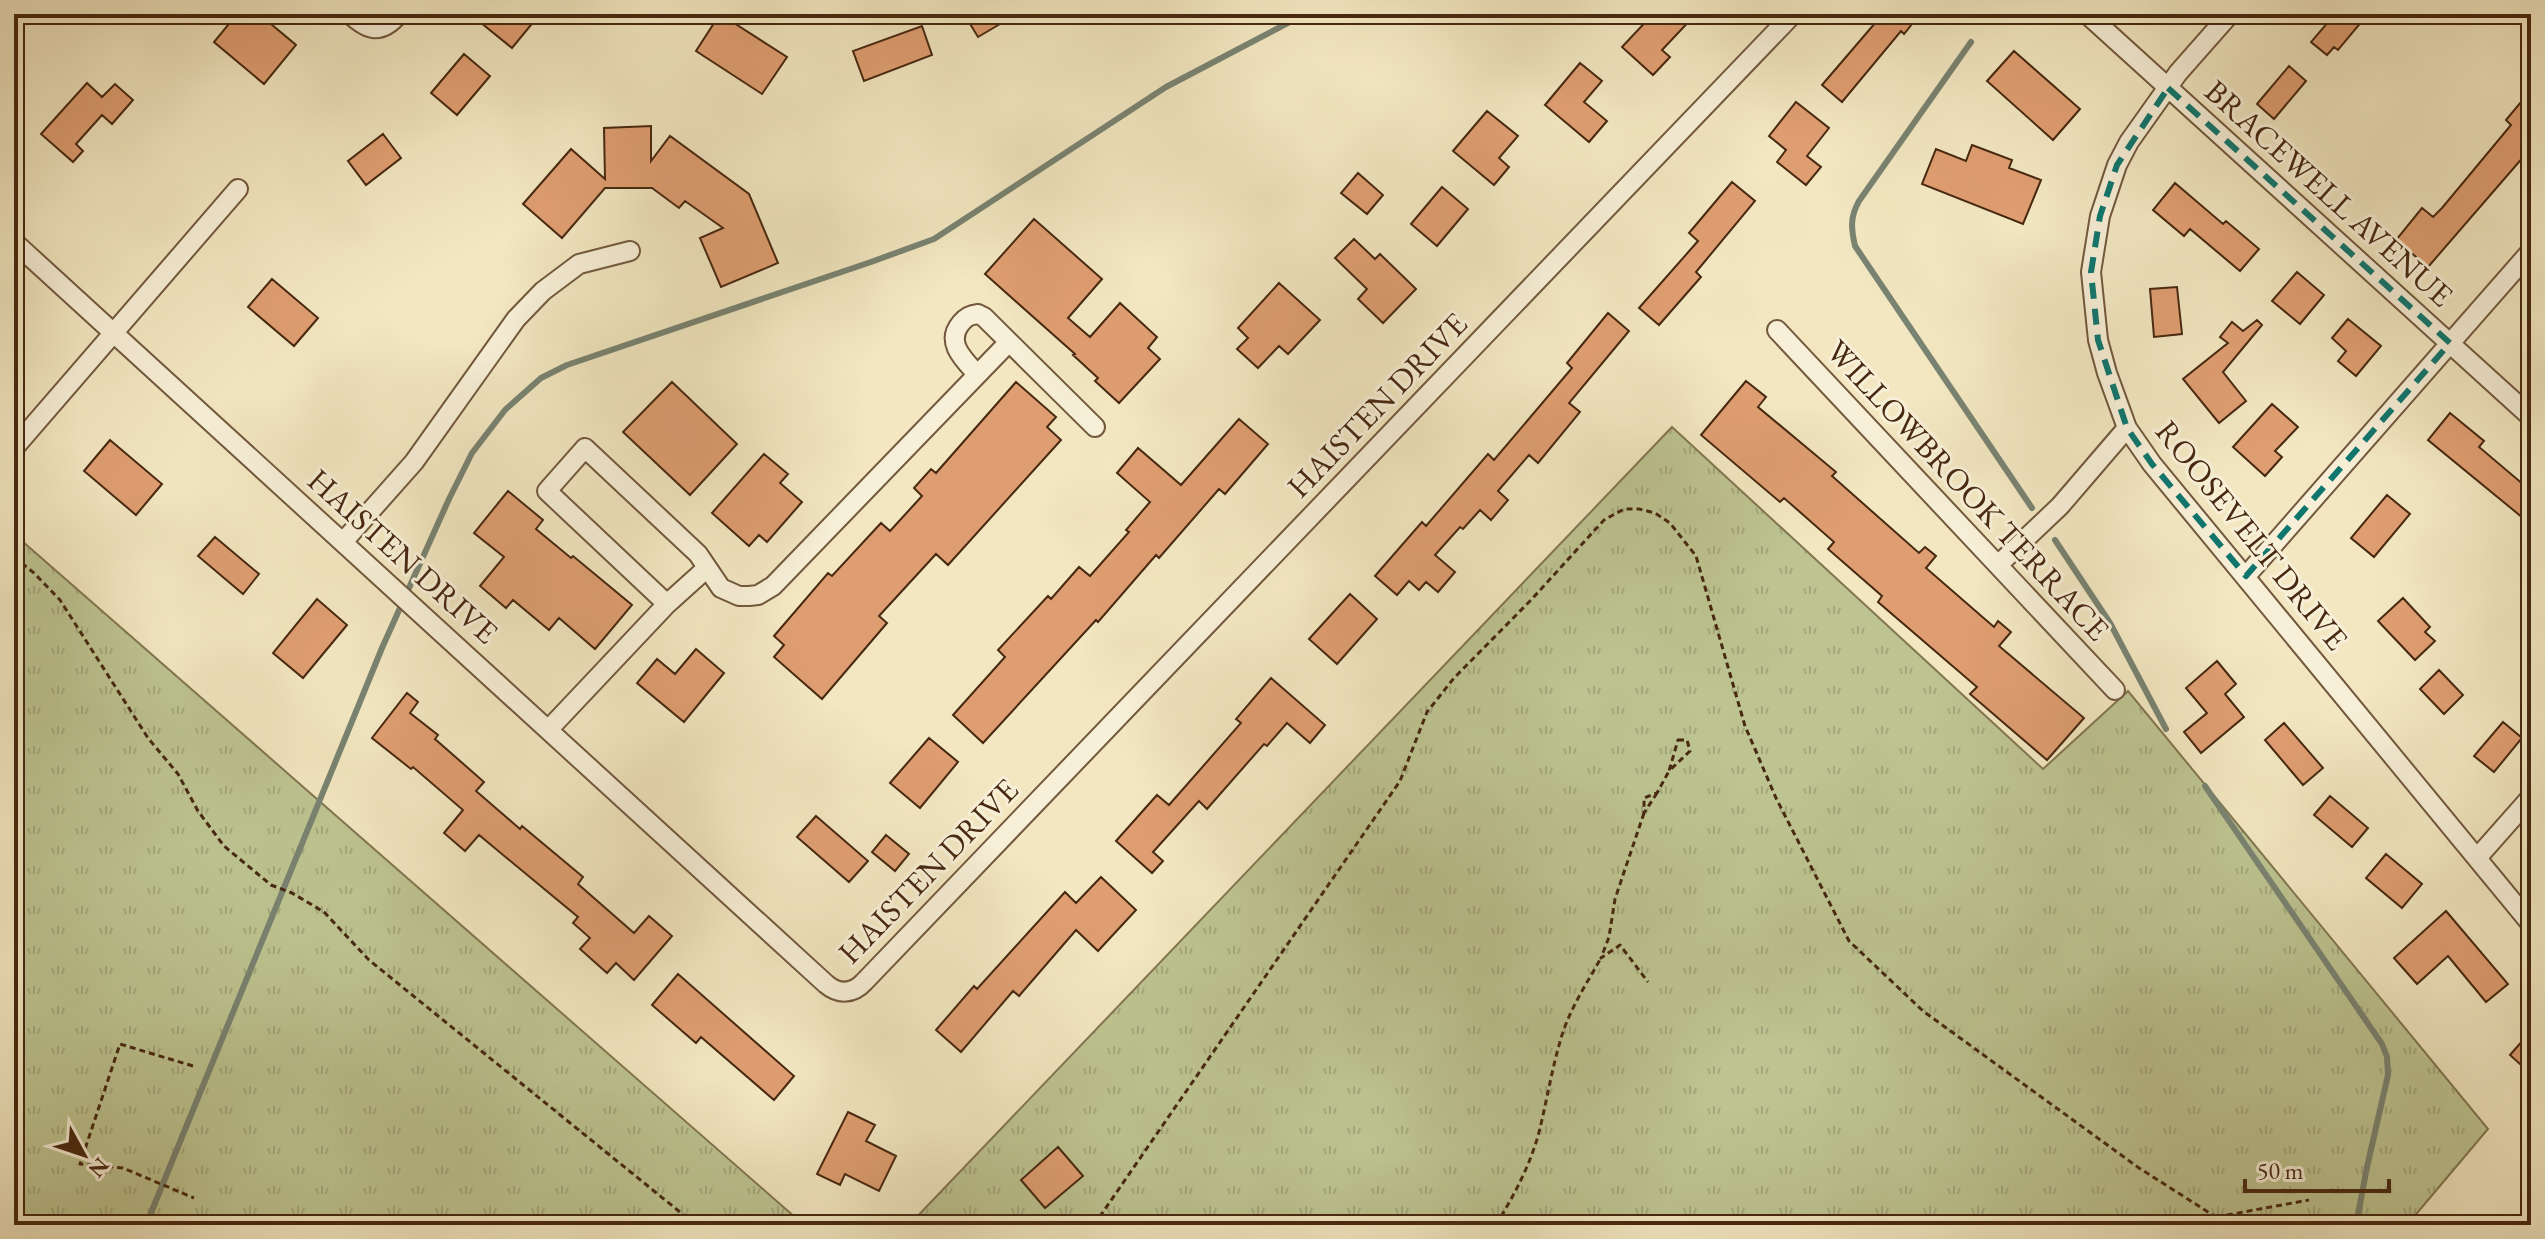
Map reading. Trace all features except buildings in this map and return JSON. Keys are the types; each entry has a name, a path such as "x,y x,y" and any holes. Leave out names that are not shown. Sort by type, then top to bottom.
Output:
{"street":[{"path":"350,14 361,25 377,29 392,22 399,14"},
{"name":"HAISTEN DRIVE","path":"14,242 831,988 845,992 859,988 1793,14"},
{"name":"BRACEWELL AVENUE","path":"2087,14 2531,417"},
{"name":"ROOSEVELT DRIVE","path":"2230,14 2178,73 2129,142 2117,165 2100,216 2091,272 2098,340 2107,373 2127,428 2152,464 2531,924"},
{"path":"14,448 238,189"},
{"path":"343,542 414,462 516,319 543,291 579,264 630,251"},
{"path":"2246,576 2531,251"},
{"path":"976,373 954,343 958,327 964,319 978,314 1095,427"},
{"name":"WILLOWBROOK TERRACE","path":"1777,330 2115,690"},
{"path":"667,604 547,491 585,448 698,554 721,588 739,596 758,595 773,586 1009,342"},
{"path":"1998,565 2060,506 2127,428"},
{"path":"549,729 667,604 707,568"},
{"path":"2477,858 2531,797"}],"path":[{"path":"1094,1225 1400,781 1427,712 1454,678 1604,520 1624,509 1655,513 1670,523 1696,556 1745,726 1776,798 1849,941 1923,1011 2139,1168 2216,1217 2309,1200"},
{"path":"14,557 60,600 148,738 178,774 198,811 224,846 271,885 292,893 324,912 369,960 696,1225"},
{"path":"1496,1225 1528,1165 1563,1032 1609,937 1615,899 1644,813 1669,771 1678,740 1687,740 1690,751 1669,771"},
{"path":"1644,813 1644,798 1657,793"},
{"path":"1601,958 1620,945 1648,982"},
{"path":"193,1066 120,1044 80,1164 123,1168 194,1198"},
{"path":"2212,1225 2216,1217"}],"highlighted area":[{"path":"2168,88 2450,343 2246,576 2152,464 2127,428 2098,340 2091,272 2100,216 2117,165"}],"green space":[{"path":"1672,427 2043,769 2128,691 2488,1129 2407,1225 909,1225"},
{"path":"14,534 804,1225 14,1225"}],"waterway":[{"path":"146,1225 382,648 472,453 505,410 541,378 567,365 934,239 1166,87 1305,14"},
{"path":"1971,42 1859,201 1853,218 1853,234 1855,246 2032,508"},
{"path":"2055,540 2110,623 2166,729"},
{"path":"2205,786 2382,1044 2387,1057 2388,1075 2356,1225"}]}
